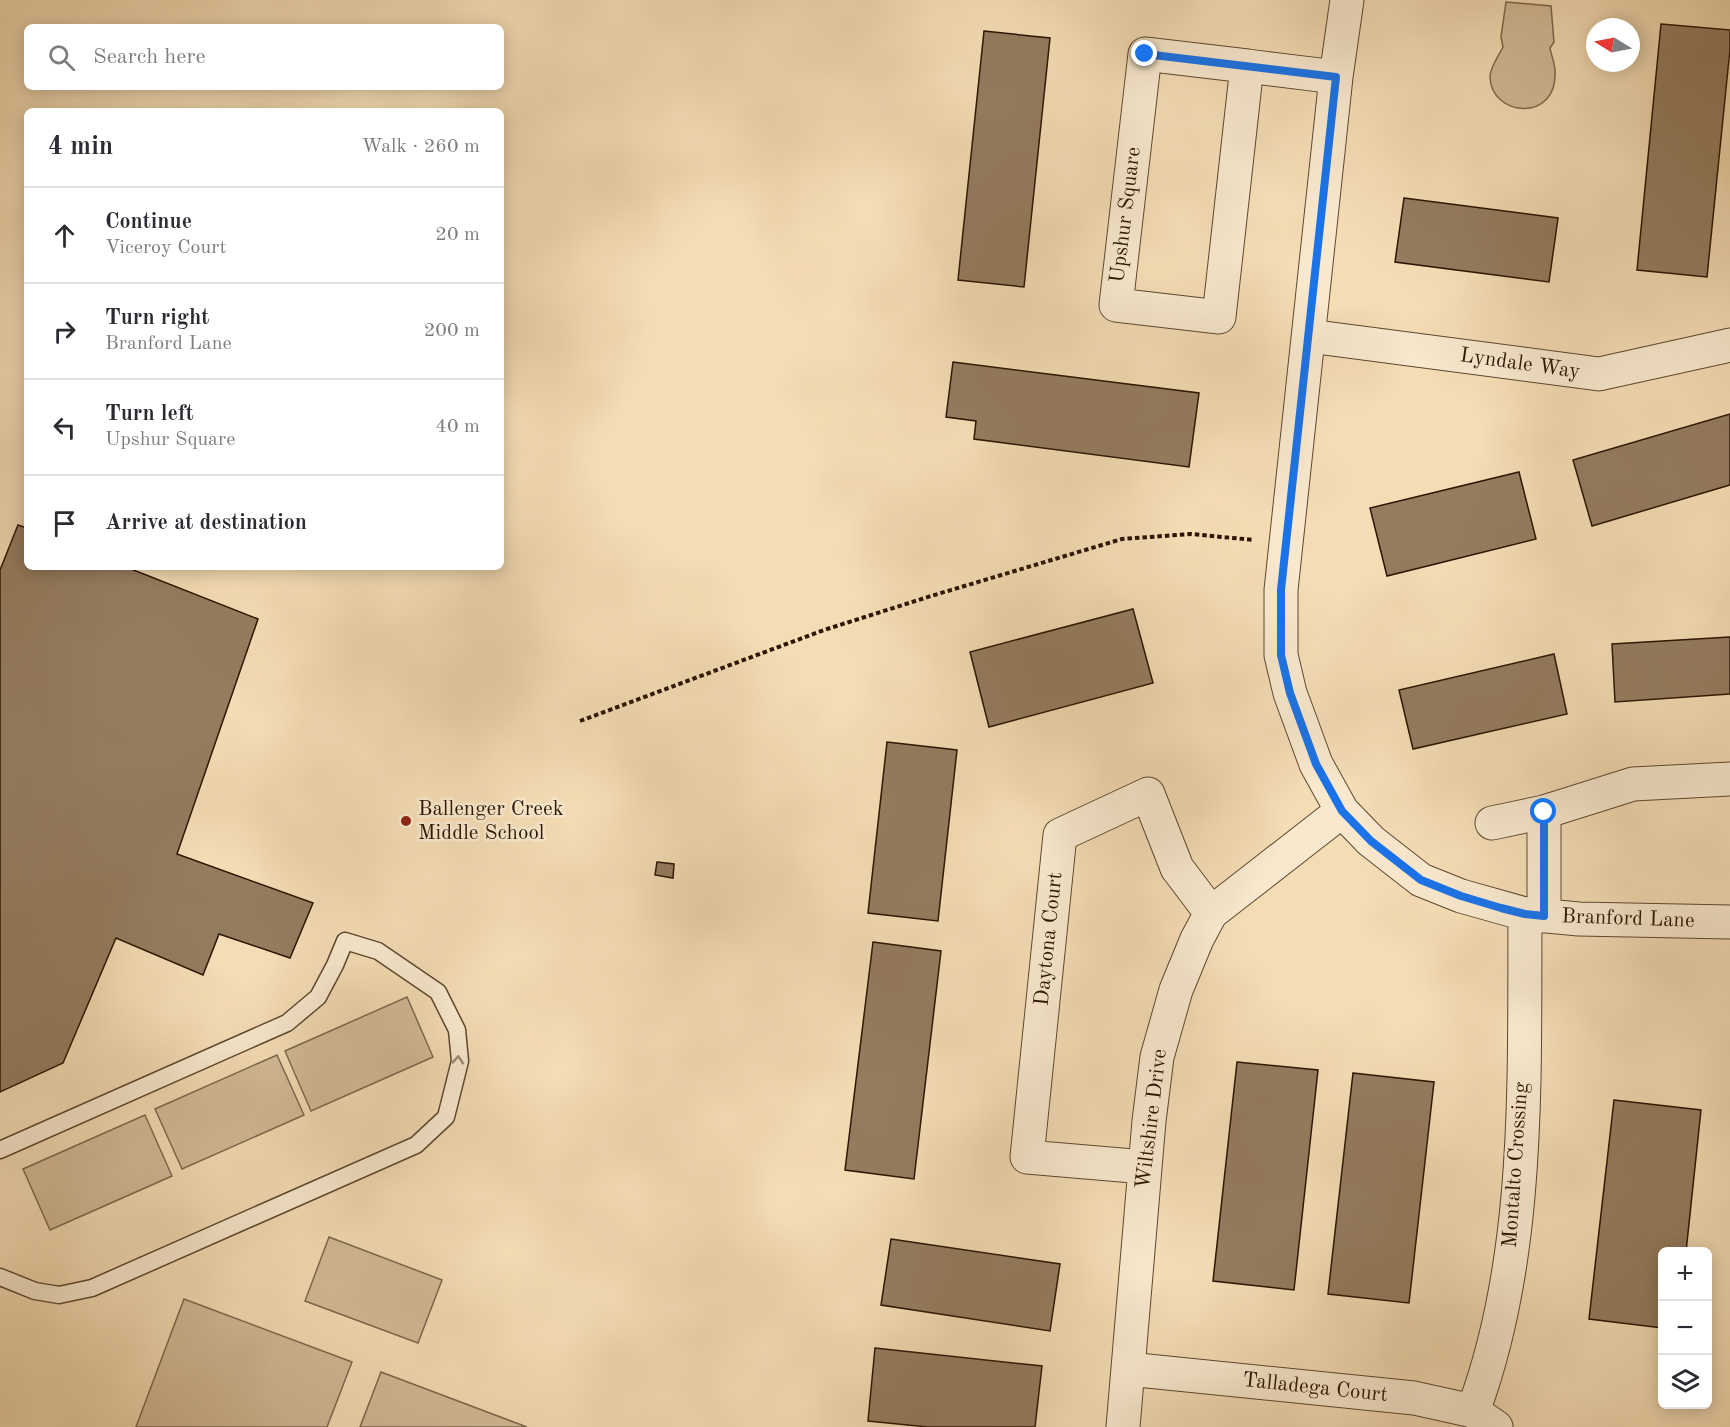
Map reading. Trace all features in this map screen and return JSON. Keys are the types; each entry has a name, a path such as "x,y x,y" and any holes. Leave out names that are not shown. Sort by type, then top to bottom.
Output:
{"street":[{"name":"Branford Lane","path":"1347,0 1336,77 1281,590 1281,655 1290,693 1316,764 1342,811 1371,841 1421,880 1461,896 1534,915 1579,919 1730,922"},
{"name":"Upshur Square","path":"1247,66 1219,317 1116,305 1145,54 1247,66 1336,77"},
{"name":"Lyndale Way","path":"1309,336 1599,375 1730,345"},
{"path":"1492,823 1544,812 1633,784 1730,779"},
{"name":"Daytona Court","path":"1145,1167 1027,1157 1060,835 1148,794 1177,868 1211,913"},
{"name":"Wiltshire Drive","path":"1123,1427 1145,1167 1157,1057 1176,990 1197,939 1211,913 1342,811"},
{"name":"Montalto Crossing","path":"1485,1419 1486,1377 1498,1330 1510,1254 1521,1157 1534,915 1544,812"},
{"name":"Talladega Court","path":"1128,1369 1414,1398 1485,1419"}],"lane":[{"path":"0,1150 287,1023 318,997 345,941 378,951 438,992 457,1030 460,1061 446,1117 416,1144 92,1288 59,1295 35,1291 0,1277"}],"path":[{"path":"580,721 824,630 942,592 1122,539 1191,534 1259,540"}],"shaded area":[{"path":"1506,2 1551,6 1554,42 1550,48 1555,71 1553,88 1546,100 1536,106 1524,108 1512,106 1501,100 1493,90 1490,73 1503,47 1501,37"},
{"path":"407,997 433,1057 311,1111 285,1051"},
{"path":"277,1055 304,1115 182,1169 155,1109"},
{"path":"145,1115 172,1176 50,1230 23,1169"},
{"path":"329,1237 442,1280 418,1343 305,1301"},
{"path":"184,1299 352,1362 327,1427 136,1427"},
{"path":"381,1372 527,1427 360,1427"}],"building":[{"path":"1661,24 1730,30 1707,277 1637,270"},
{"path":"984,31 1050,38 1024,287 958,280"},
{"path":"1404,198 1558,218 1549,282 1395,262"},
{"path":"953,362 1199,393 1189,467 974,439 976,421 946,417"},
{"path":"1730,414 1730,485 1592,526 1573,460"},
{"path":"1519,472 1536,539 1387,576 1370,508"},
{"path":"18,525 24,527 24,570 134,570 258,619 177,854 313,903 290,958 219,934 203,975 116,938 63,1063 0,1092 0,570"},
{"path":"1133,609 1153,683 989,727 970,652"},
{"path":"1730,637 1730,694 1615,702 1612,644"},
{"path":"1554,654 1567,714 1413,749 1399,690"},
{"path":"887,742 957,750 938,921 868,913"},
{"path":"657,862 674,864 673,878 655,875"},
{"path":"873,942 941,951 914,1179 845,1170"},
{"path":"1237,1062 1318,1070 1294,1290 1213,1281"},
{"path":"1353,1073 1434,1082 1409,1303 1328,1294"},
{"path":"1614,1100 1701,1110 1687,1247 1658,1247 1658,1328 1589,1319"},
{"path":"891,1239 1060,1264 1050,1331 881,1305"},
{"path":"875,1348 1042,1366 1035,1427 928,1427 868,1421"}],"place":[{"name":"Ballenger Creek Middle School","path":"406,821"}],"route":[{"path":"1145,54 1336,77 1281,590 1280,623 1281,655 1290,693 1316,764 1342,811 1371,841 1421,880 1461,896 1501,908 1544,916 1544,812"}]}
